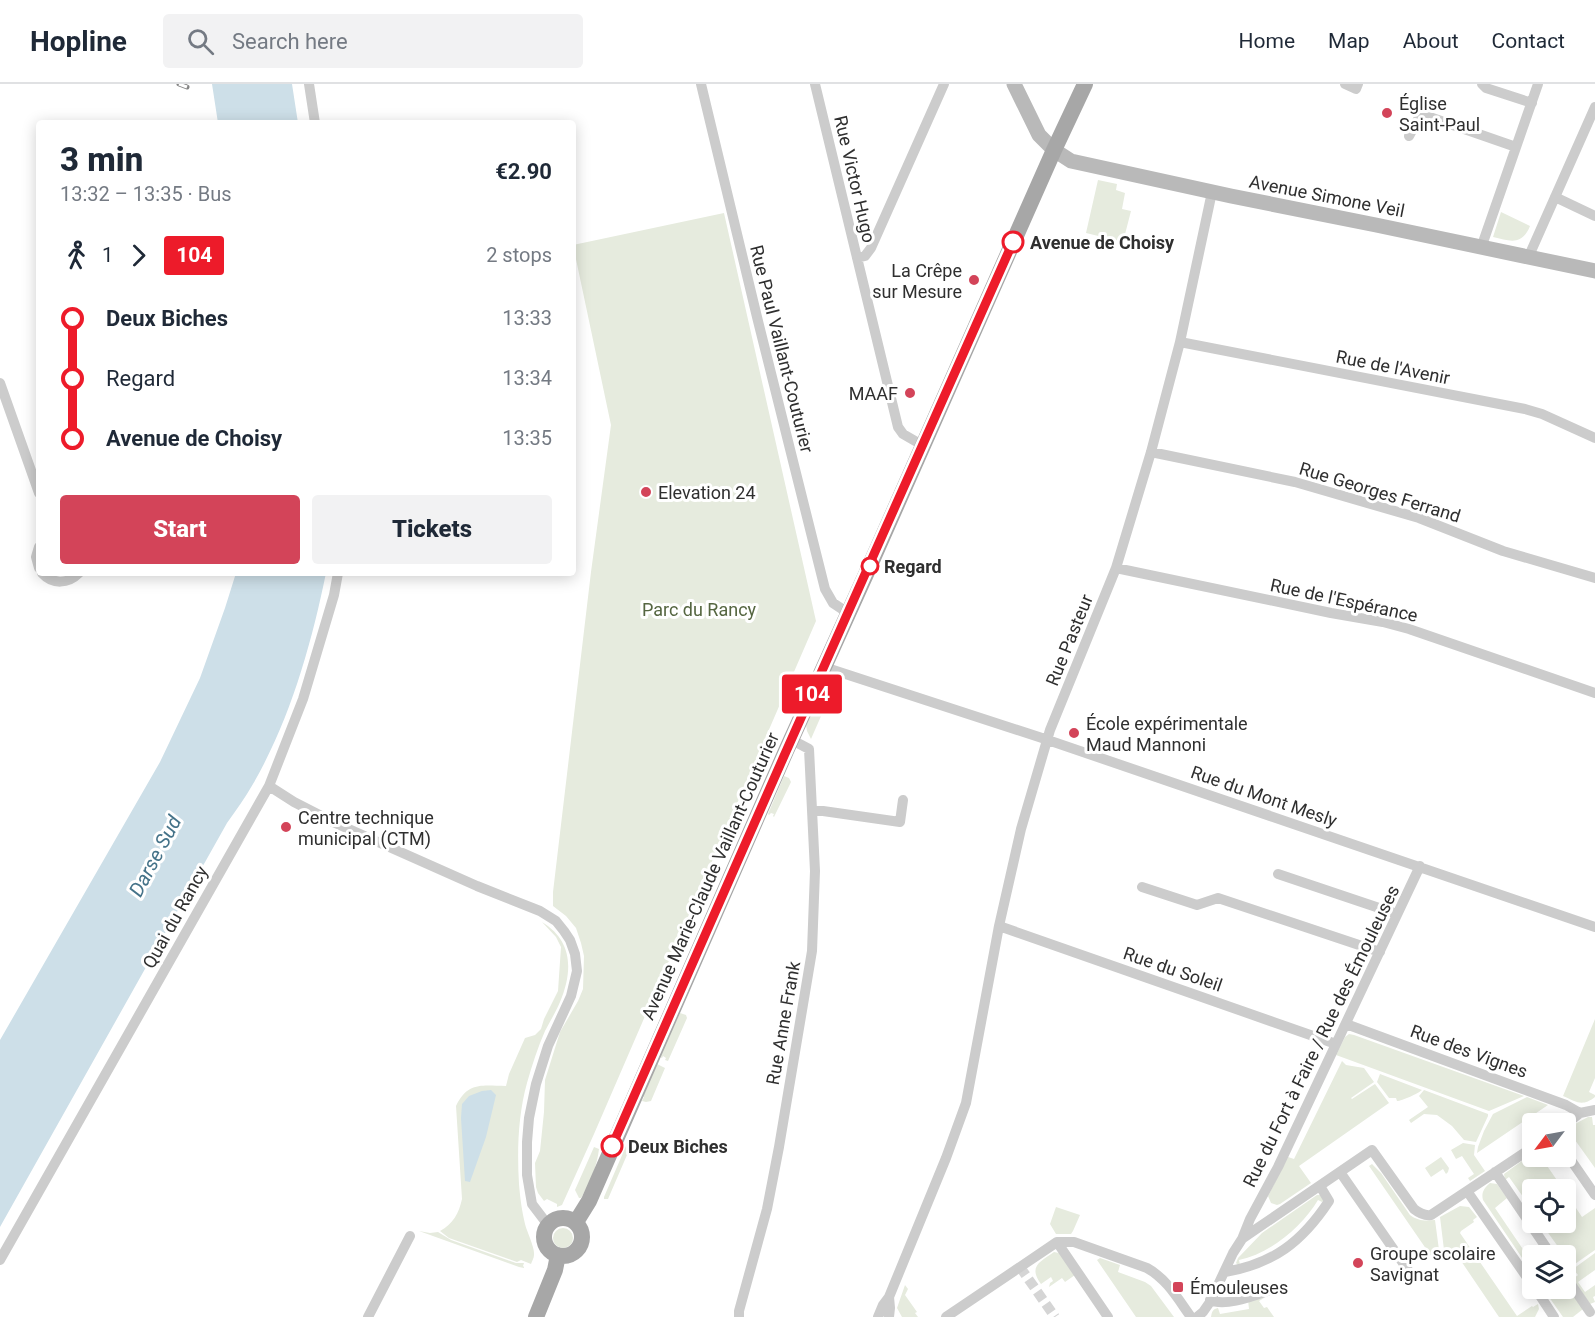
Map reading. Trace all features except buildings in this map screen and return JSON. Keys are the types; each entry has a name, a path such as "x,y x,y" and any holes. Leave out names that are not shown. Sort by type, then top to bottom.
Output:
{"main road":[{"name":"Avenue Marie-Claude Vaillant-Couturier","path":"576,1222 592,1193 922,445 1085,84"},
{"path":"558,1218 568,1218 576,1222 582,1234 578,1250 571,1255 558,1256 547,1247 544,1241 544,1233 548,1225 558,1218"},
{"path":"536,1317 555,1270 558,1256"}],"street":[{"path":"309,84 315,120"},
{"name":"Rue Paul Vaillant-Couturier","path":"701,84 825,589 833,603 848,613"},
{"name":"Rue Victor Hugo","path":"815,84 898,427 903,434 922,445"},
{"path":"857,258 865,256 871,248 944,84"},
{"path":"1014,84 1039,135 1054,150"},
{"path":"1345,84 1357,87"},
{"path":"1482,84 1486,88 1532,103"},
{"path":"1481,248 1538,84"},
{"path":"1528,258 1595,107"},
{"path":"1409,136 1421,114 1516,147"},
{"name":"Avenue Simone Veil","path":"1054,150 1071,161 1595,271"},
{"name":"Rue Pasteur","path":"878,1317 889,1297 966,1103 999,926 1021,829 1050,730 1116,568 1151,452 1180,342 1212,192"},
{"path":"1555,197 1595,216"},
{"name":"Rue de l'Avenir","path":"1180,342 1525,409 1542,414 1595,438"},
{"path":"0,383 36,485"},
{"name":"Rue Georges Ferrand","path":"1151,452 1295,482 1419,518 1503,551 1595,578"},
{"name":"Rue de l'Espérance","path":"1116,568 1410,629 1595,693"},
{"path":"46,576 60,582 76,576"},
{"name":"Quai du Rancy","path":"0,1260 269,786 303,699 337,576"},
{"name":"Rue du Mont Mesly","path":"824,667 1048,740 1595,927"},
{"name":"Rue Anne Frank","path":"739,1317 767,1209 812,951 815,871 809,749 792,740"},
{"path":"269,786 333,822 477,886 540,911 556,921 570,940 577,970 571,996 548,1046 536,1084 529,1118 527,1175 532,1204 548,1225"},
{"path":"812,811 900,822 903,800"},
{"name":"Rue du Fort à Faire / Rue des Émouleuses","path":"1197,1317 1210,1300 1278,1167 1420,866"},
{"path":"1278,874 1397,914"},
{"path":"1142,887 1197,905 1218,898 1380,952"},
{"name":"Rue du Soleil","path":"999,926 1336,1044"},
{"name":"Rue des Vignes","path":"1346,1024 1564,1104 1580,1113"},
{"path":"1576,1116 1595,1110"},
{"path":"1242,1239 1372,1150 1414,1209 1426,1216 1431,1215 1522,1154"},
{"path":"1575,1167 1595,1196"},
{"path":"1340,1172 1410,1273"},
{"path":"1495,1172 1545,1245"},
{"path":"1225,1272 1246,1269 1274,1256 1296,1241 1317,1219 1329,1201 1320,1186"},
{"path":"1467,1191 1522,1270"},
{"path":"368,1317 410,1236"},
{"path":"1057,1242 1108,1317"},
{"path":"946,1317 962,1313 1057,1242 1074,1242 1147,1268 1162,1278 1191,1317"},
{"path":"1210,1300 1215,1303 1225,1302 1277,1288"},
{"path":"1576,1292 1590,1313"},
{"path":"889,1297 889,1317"},
{"path":"1542,1299 1554,1317"}],"green space":[{"path":"1098,180 1117,184 1116,190 1125,193 1122,209 1131,211 1123,242 1086,233"},
{"path":"1501,212 1530,226 1523,237 1510,241 1493,237"},
{"name":"Parc du Rancy","path":"724,213 816,621 594,1134 562,1205 557,1207 557,1204 547,1199 544,1201 538,1193 535,1163 540,1151 545,1080 560,1032 583,989 584,956 576,928 553,906 553,892 611,425 576,259 576,244"},
{"path":"819,696 823,699 825,707 811,739 806,725"},
{"path":"784,776 791,782 774,817 774,814 768,814"},
{"path":"542,922 560,938 568,957 568,968 560,1002 545,1031 533,1063 520,1120 519,1184 524,1219 534,1252 531,1264 521,1260 517,1262 449,1238 440,1231 455,1218 462,1199 456,1106 471,1089 483,1086 506,1086 525,1038 535,1035 541,1029 558,991 561,947 556,937"},
{"path":"680,1013 686,1015 687,1018 668,1061 663,1056 660,1057"},
{"path":"1595,1019 1595,1078 1589,1092 1595,1097 1579,1103 1563,1096"},
{"path":"1349,1034 1524,1096 1489,1111 1336,1055 1345,1037"},
{"path":"1342,1061 1346,1065 1364,1068 1374,1082 1352,1099 1375,1084 1389,1103 1299,1166 1311,1183 1280,1204 1271,1203 1268,1196 1288,1157 1294,1159"},
{"path":"657,1064 665,1068 651,1101 642,1101 643,1097"},
{"path":"1380,1074 1422,1090 1399,1101 1396,1098 1389,1098 1377,1082"},
{"path":"1424,1090 1488,1114 1476,1142 1464,1140 1452,1126 1437,1115 1424,1114 1411,1123 1409,1120 1428,1107 1419,1096"},
{"path":"1527,1097 1548,1105 1536,1113 1522,1113 1522,1123 1477,1153 1484,1131 1493,1114"},
{"path":"1592,1117 1593,1125 1595,1125 1595,1168 1576,1141 1576,1123"},
{"path":"629,1139 633,1141 608,1199 604,1199 604,1197"},
{"path":"1463,1143 1475,1145 1474,1155 1485,1171 1470,1181 1468,1178 1474,1174 1462,1156 1456,1159 1451,1150"},
{"path":"594,1147 599,1149 595,1168 584,1193 579,1198 575,1190"},
{"path":"1441,1157 1449,1168 1448,1172 1446,1174 1443,1169 1431,1177 1425,1168"},
{"path":"1522,1161 1522,1167 1548,1167 1556,1179 1522,1179 1522,1195 1509,1177 1505,1180 1504,1174"},
{"path":"1372,1164 1381,1173 1410,1215 1422,1220 1435,1220 1439,1250 1431,1256 1369,1166"},
{"path":"1490,1183 1497,1184 1507,1198 1495,1208 1522,1248 1522,1258 1483,1200 1482,1195"},
{"path":"1317,1195 1324,1200 1322,1202 1318,1200 1303,1220 1284,1238 1251,1257 1239,1260 1240,1265 1236,1263 1262,1233"},
{"path":"1460,1206 1469,1207 1477,1217 1460,1233 1517,1316 1538,1304 1539,1309 1535,1317 1499,1317 1457,1255 1450,1259 1445,1258 1440,1217"},
{"path":"1056,1207 1080,1215 1071,1234 1056,1234 1050,1224"},
{"path":"1576,1208 1582,1217 1595,1208 1595,1250 1576,1263 1576,1245 1557,1245 1548,1233 1576,1233"},
{"path":"563,1228 570,1231 573,1238 570,1245 563,1248 556,1245 553,1238 556,1231"},
{"path":"419,1231 438,1232 451,1240 516,1263 524,1263 524,1268 519,1267"},
{"path":"1054,1252 1059,1253 1075,1275 1065,1282 1062,1278 1049,1287 1053,1281 1051,1277 1041,1284 1037,1278 1036,1269 1040,1262"},
{"path":"1595,1253 1595,1270 1578,1282 1585,1292 1595,1285 1595,1296 1593,1297 1595,1302 1590,1304 1576,1283 1578,1275 1576,1267"},
{"path":"1100,1258 1120,1265 1118,1272 1151,1286 1174,1317 1136,1317 1097,1260"},
{"path":"905,1285 908,1289 905,1295 918,1317 902,1317 897,1308"},
{"path":"1264,1298 1259,1301 1274,1317 1211,1317 1216,1308 1220,1314 1249,1309 1248,1300"},
{"path":"1550,1299 1576,1299 1583,1309 1573,1317 1563,1317"}],"water":[{"path":"212,84 292,84 298,120 218,120"},
{"name":"Darse Sud","path":"235,576 325,576 298,682 266,760 244,799 227,823 0,1227 0,1040 160,762 200,678"},
{"path":"491,1090 496,1095 486,1137 470,1182 465,1181 462,1104 469,1096"}],"tunnel":[{"path":"1020,1267 1055,1317"}],"railway":[{"path":"179,84 187,87"}],"bus line":[{"name":"104","path":"612,1146 1013,242"}],"place":[{"name":"Église Saint-Paul","path":"1387,113"},
{"name":"Avenue de Choisy","path":"1013,242"},
{"name":"La Crêpe sur Mesure","path":"974,280"},
{"name":"MAAF","path":"910,393"},
{"name":"Elevation 24","path":"646,492"},
{"name":"Regard","path":"870,566"},
{"name":"École expérimentale Maud Mannoni","path":"1074,733"},
{"name":"Centre technique municipal (CTM)","path":"286,827"},
{"name":"Deux Biches","path":"612,1146"},
{"name":"Groupe scolaire Savignat","path":"1358,1263"},
{"name":"Émouleuses","path":"1178,1287"}]}
